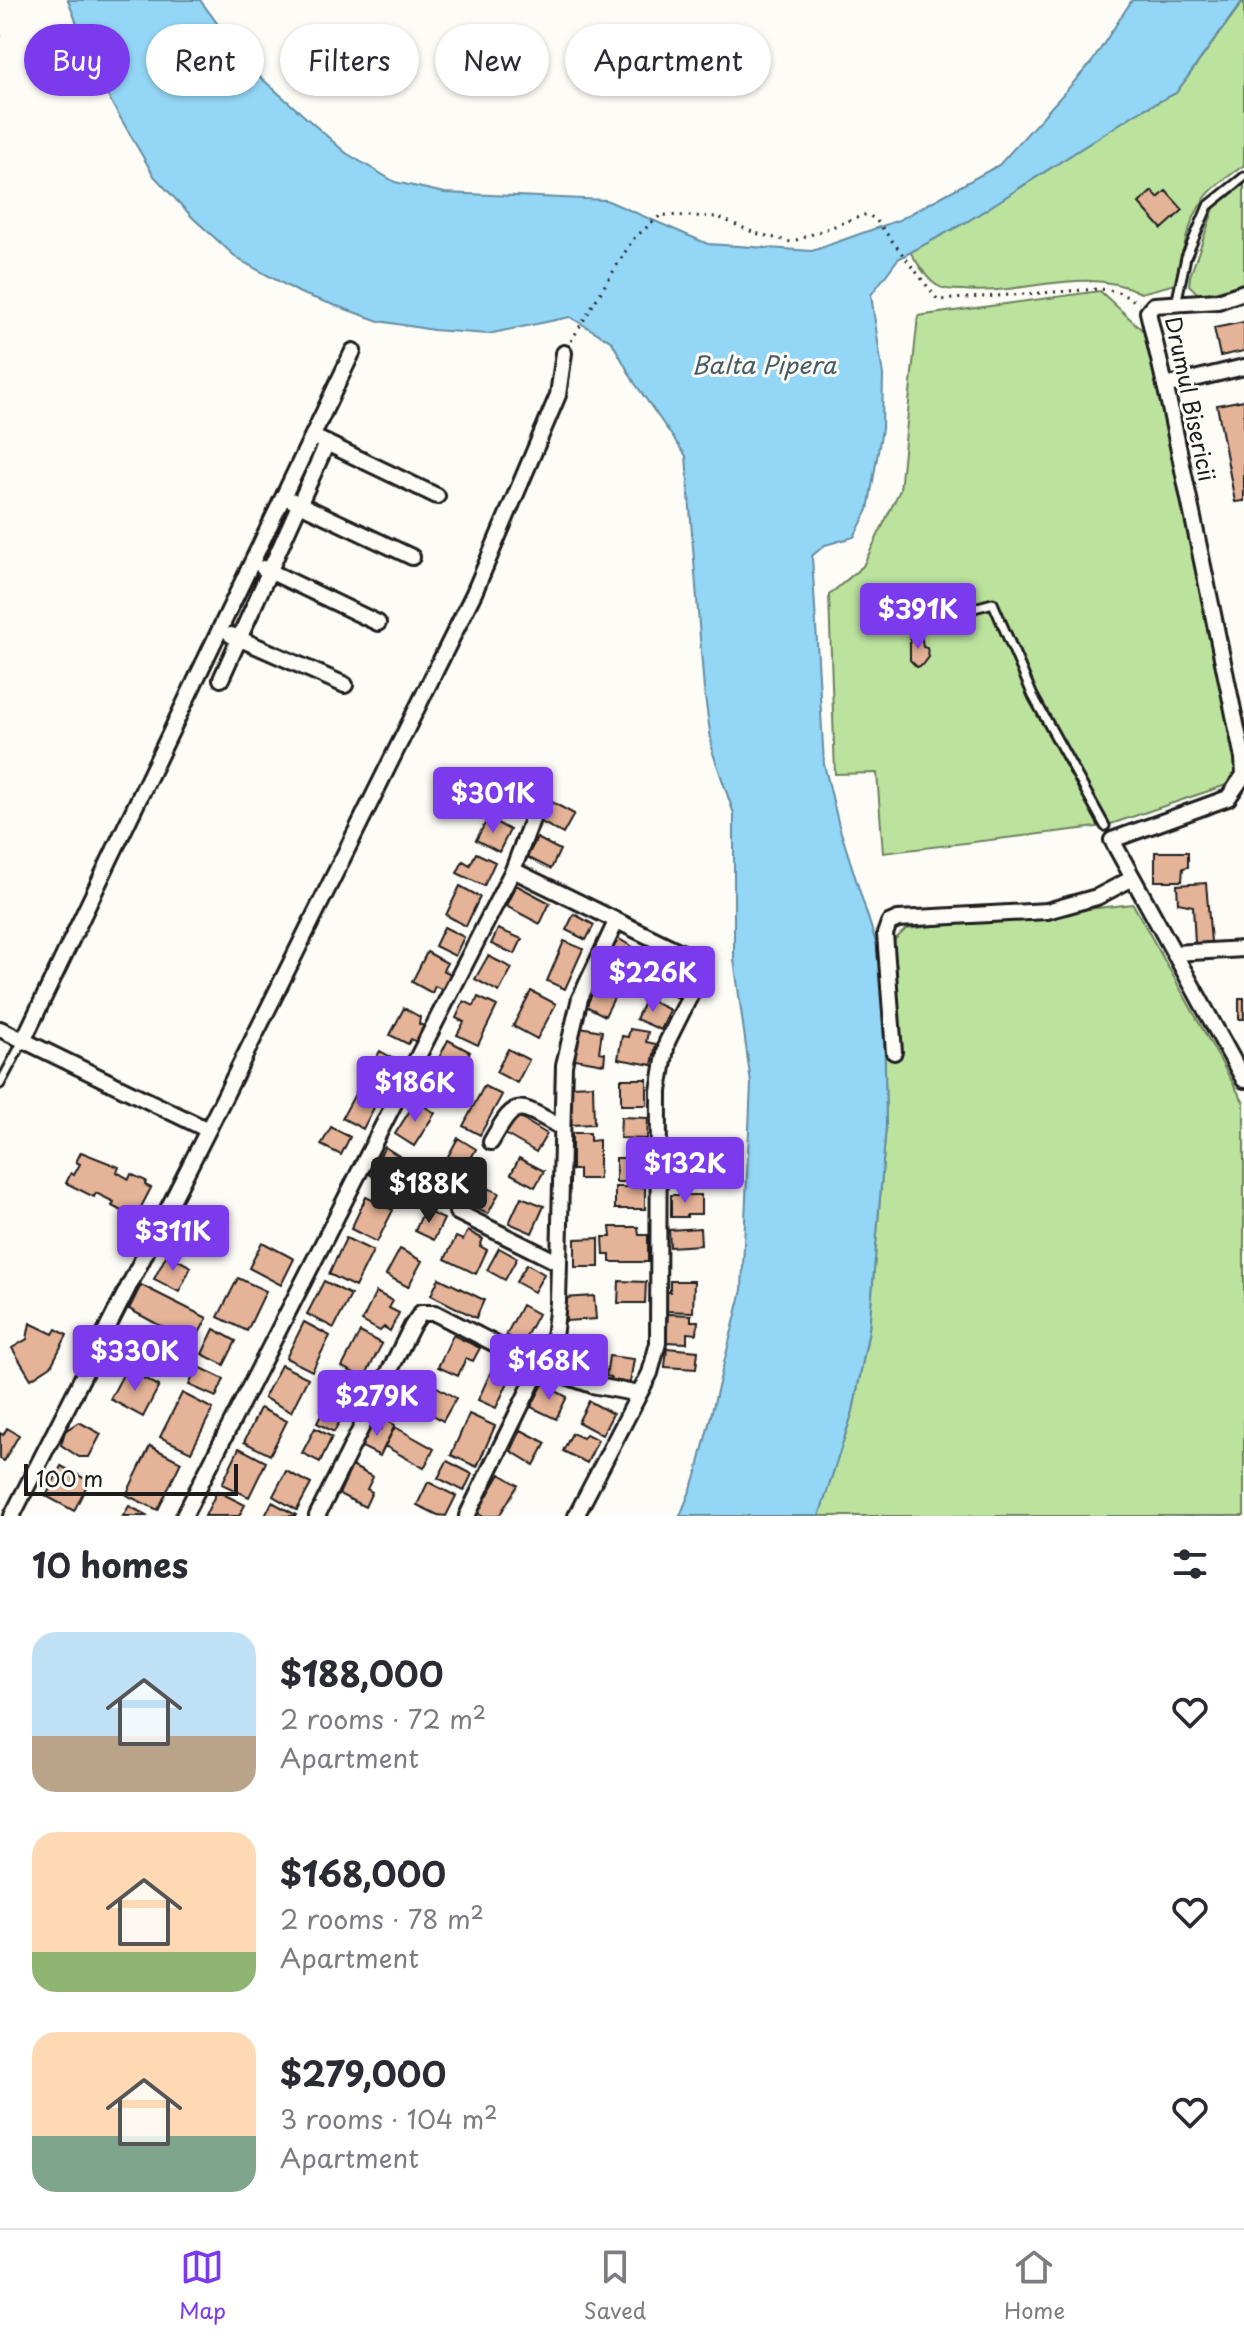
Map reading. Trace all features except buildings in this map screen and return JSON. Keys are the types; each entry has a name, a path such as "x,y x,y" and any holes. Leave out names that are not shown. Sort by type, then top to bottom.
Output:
{"street":[{"name":"Drumul Bisericii","path":"1112,840 1228,798 1244,775 1243,758 1148,312 1154,305 1218,301 1244,292"},
{"path":"23,1041 353,351"},
{"path":"12,1516 208,1130 474,593 558,395 564,353"},
{"path":"1165,386 1244,367"},
{"path":"312,436 437,496"},
{"path":"221,679 327,443"},
{"path":"283,497 412,557"},
{"path":"252,563 378,623"},
{"path":"220,630 345,685"},
{"path":"184,1516 513,870 537,806"},
{"path":"1105,826 1174,953 1239,1062 1244,1080"},
{"path":"513,870 695,959 702,972 667,1042 662,1065 659,1091 658,1343 650,1373 576,1516"},
{"path":"894,1052 885,934 889,923 898,919 1047,911 1097,897 1133,878"},
{"path":"467,1516 554,1338 558,1302 564,1065 580,998 616,922"},
{"path":"1174,953 1244,949"},
{"path":"0,1029 208,1130"},
{"path":"491,1142 506,1115 514,1108 523,1107 561,1127"},
{"path":"457,1212 557,1262"},
{"path":"317,1516 421,1313 435,1313 540,1367 592,1385 639,1394"}],"lane":[{"path":"1176,304 1186,257 1208,206 1244,177"},
{"path":"936,618 993,603 1033,696 1105,826"},
{"path":"0,1084 23,1041"}],"path":[{"path":"0,35 0,42"},
{"path":"564,353 633,239 661,215 718,217 755,233 791,242 867,214 938,300 1099,289 1116,291 1149,308"}],"green space":[{"path":"1244,0 1244,165 1213,189 1199,207 1186,239 1176,284 1141,293 1098,281 985,291 956,290 940,287 926,275 910,252 968,221 1138,112 1176,93"},
{"path":"1244,185 1244,282 1239,286 1199,295 1189,285 1190,276 1215,206"},
{"path":"1100,291 1151,338 1241,780 1105,826 883,853 877,773 835,774 829,595 863,566 900,490 918,316"},
{"path":"1133,904 1244,1103 1244,1516 819,1516 853,1411 869,1330 886,1126 880,972 897,966 892,942 906,929"}],"water":[{"name":"Balta Pipera","path":"68,0 200,0 218,24 146,24 146,96 264,96 264,80 346,153 395,182 445,193 606,200 708,244 812,251 899,220 999,165 1092,62 1132,0 1243,0 1176,93 1138,112 968,221 898,259 871,295 883,375 882,429 868,510 854,537 825,545 812,556 824,764 839,826 878,949 884,1015 886,1126 869,1330 853,1411 819,1516 680,1516 696,1476 742,1290 751,1083 734,959 734,814 713,753 704,690 686,456 634,382 612,342 570,317 488,334 433,330 379,321 300,293 238,259 193,218 154,176 108,96 130,96 130,24 77,24"}]}
